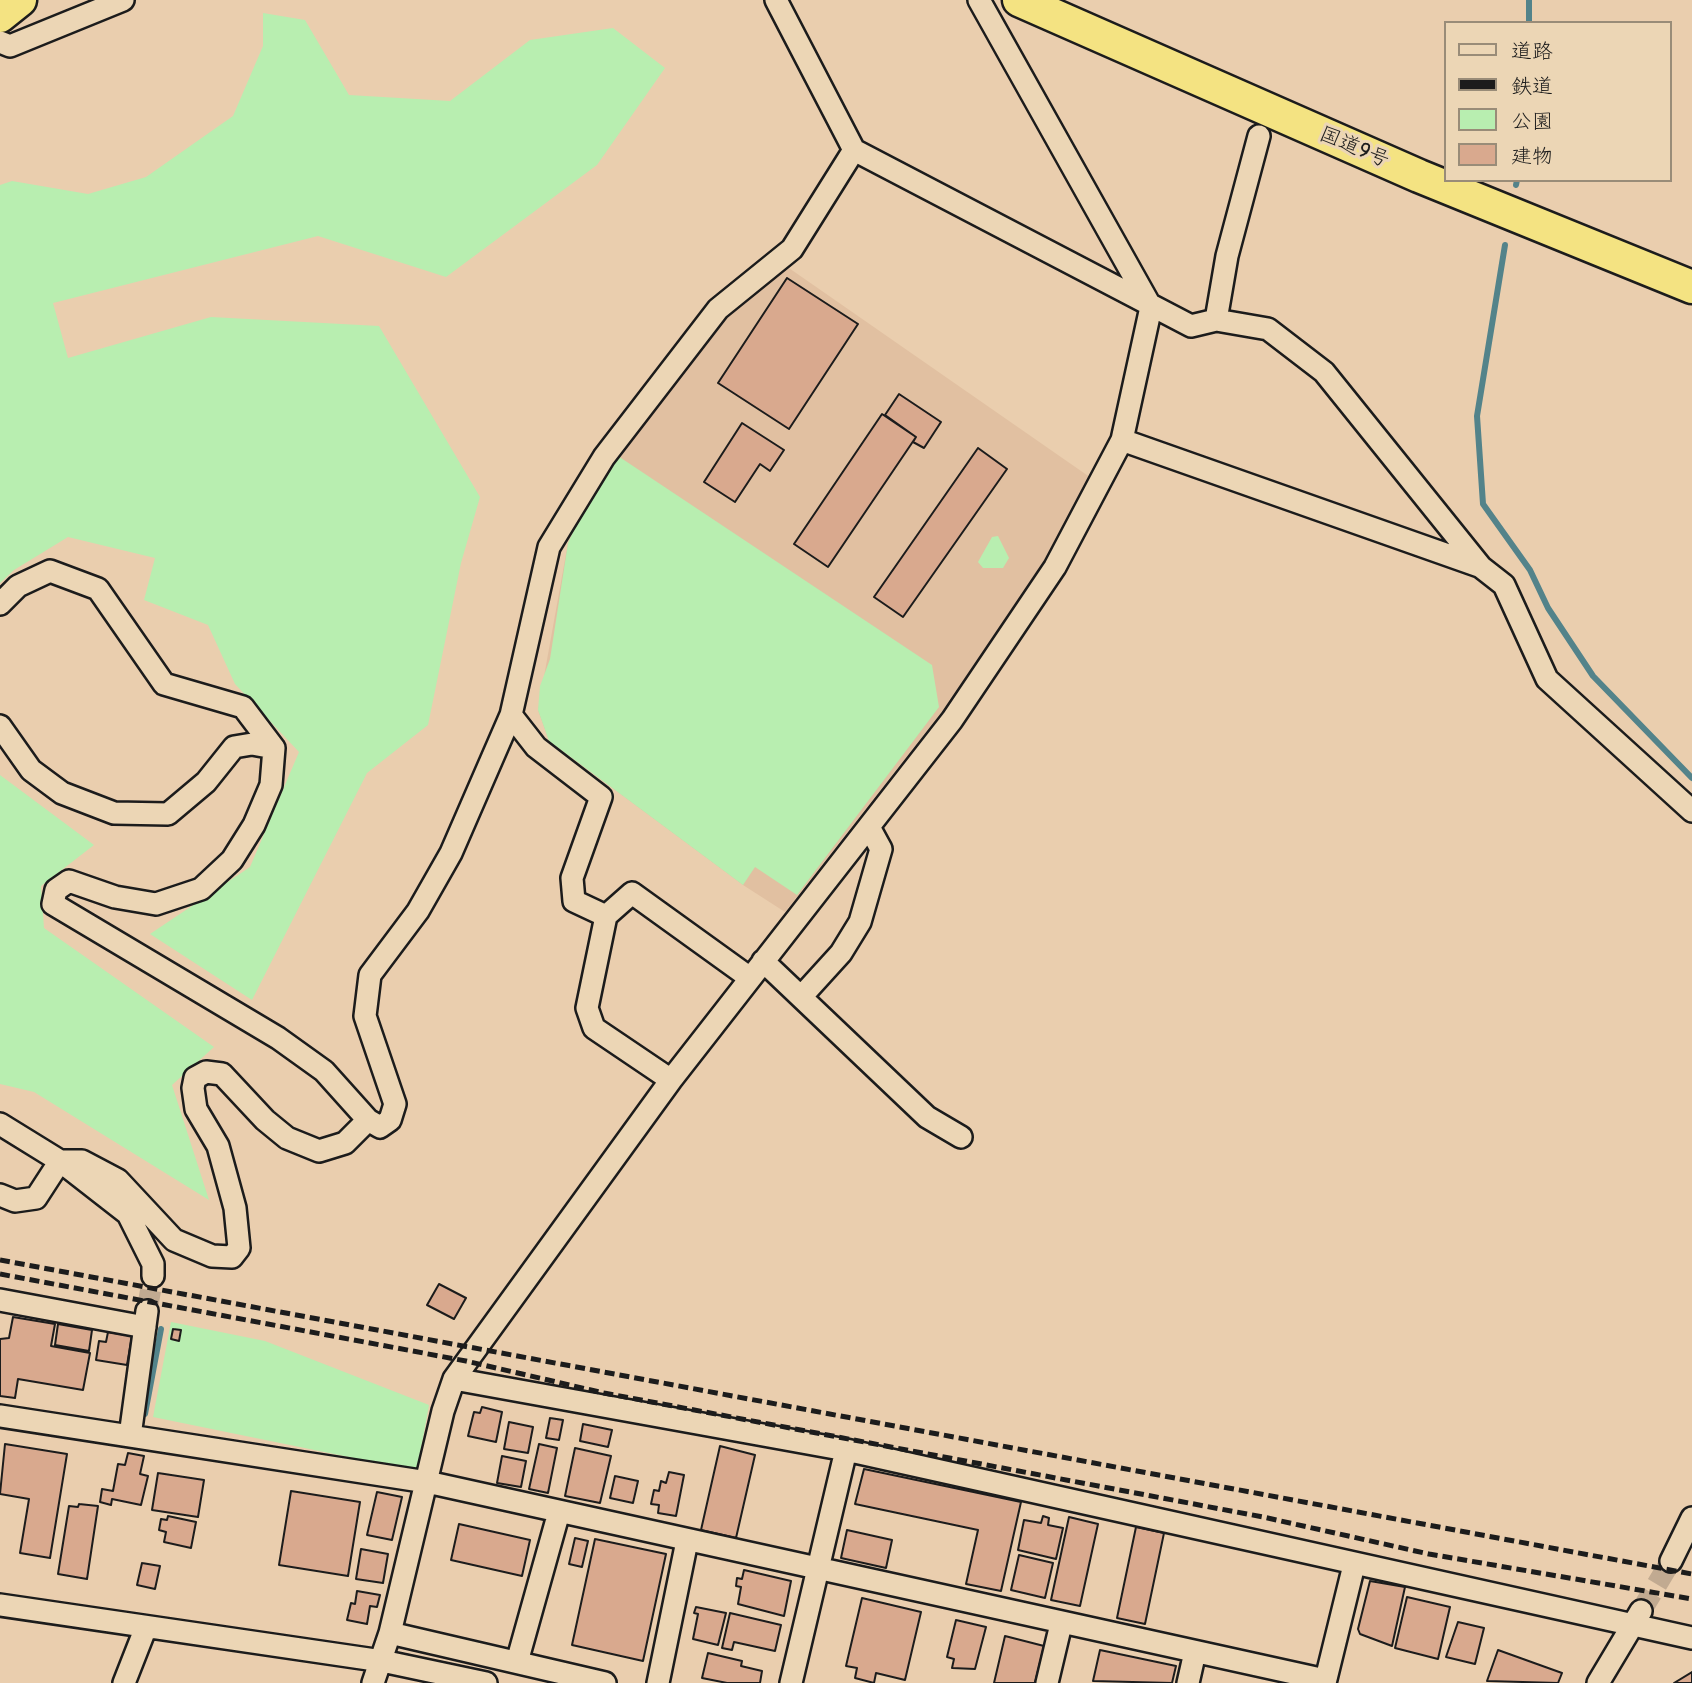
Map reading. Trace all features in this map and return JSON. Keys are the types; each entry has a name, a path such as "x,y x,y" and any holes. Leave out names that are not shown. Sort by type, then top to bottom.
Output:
{"highway":[{"path":"0,16 20,0"},
{"name":"国道9号","path":"1019,0 1419,176 1692,287"}],"street":[{"path":"0,43 10,46 123,0"},
{"path":"776,0 854,150 1191,326 1216,320 1268,329 1324,372 1481,567 1504,584 1547,679 1692,811"},
{"path":"373,1683 390,1633 443,1411 454,1378 671,1080 952,720 1055,567 1122,440 1151,307 979,0"},
{"path":"1216,320 1227,256 1259,136"},
{"path":"0,604 18,586 50,572 98,589 164,684 243,707 274,748 271,785 254,825 232,860 201,889 156,904 115,897 69,881 56,890 53,904 278,1038 324,1071 368,1120 380,1127 390,1120 395,1104 365,1016 370,975 418,911 451,853 511,715 549,547 604,457 718,309 792,249 854,150"},
{"path":"1122,440 1481,567"},
{"path":"511,715 536,747 601,797 572,878 574,901 606,916"},
{"path":"0,726 30,770 62,793 114,813 168,814 206,782 234,747 252,744 274,748"},
{"path":"801,997 841,953 860,922 881,849 869,827"},
{"path":"671,1080 594,1028 587,1008 606,916 632,893 801,997 927,1117 961,1137"},
{"path":"60,1161 82,1161 118,1180 174,1240 212,1256 232,1257 239,1248 235,1208 218,1146 196,1109 193,1088 195,1078 206,1072 222,1074 265,1120 287,1138 319,1151 345,1143 368,1120"},
{"path":"0,1124 60,1161 128,1214 153,1264 153,1276"},
{"path":"0,1195 15,1201 36,1198 60,1161"},
{"path":"0,1300 146,1319 130,1436"},
{"path":"454,1378 846,1450 1354,1565 1637,1618 1692,1638"},
{"path":"0,1416 427,1482 1325,1682 1354,1565"},
{"path":"791,1683 846,1450"},
{"path":"517,1662 559,1513"},
{"path":"1671,1561 1692,1518"},
{"path":"658,1683 687,1541"},
{"path":"0,1605 382,1661 486,1683"},
{"path":"1598,1683 1637,1618"},
{"path":"1047,1683 1061,1624"},
{"path":"124,1683 146,1627"},
{"path":"390,1633 605,1683"},
{"path":"1188,1683 1195,1653"}],"shaded area":[{"path":"786,266 1094,480 997,641 785,912 743,885 549,741 538,710 568,543 584,508 718,320"}],"green space":[{"path":"263,13 305,20 349,95 450,101 530,40 613,28 665,68 597,165 446,277 318,236 53,303 68,358 211,317 379,326 480,497 461,563 428,725 367,773 252,1000 150,934 250,867 299,752 235,684 208,625 144,600 155,558 68,537 14,570 0,583 0,185 12,181 88,194 146,177 233,116 263,46"},
{"path":"618,456 932,665 939,707 797,895 755,867 743,885 549,741 538,710 540,686 550,659 568,543 584,508"},
{"path":"998,536 1009,558 1003,568 983,568 978,562 992,537"},
{"path":"0,775 94,845 41,886 44,928 214,1047 172,1085 209,1200 34,1092 0,1084"},
{"path":"171,1322 265,1341 429,1405 417,1471 153,1417"}],"building":[{"path":"787,278 858,324 789,429 718,383"},
{"path":"899,394 941,422 924,448 913,442 916,437 885,415"},
{"path":"882,414 916,437 828,567 794,544"},
{"path":"742,423 784,450 770,471 760,464 735,502 704,482"},
{"path":"978,448 1007,469 903,617 874,597"},
{"path":"439,1284 466,1298 454,1319 427,1305"},
{"path":"13,1317 55,1324 51,1346 90,1353 83,1390 18,1379 15,1398 0,1396 0,1339 9,1338"},
{"path":"58,1324 92,1330 89,1351 55,1345"},
{"path":"173,1329 181,1330 179,1341 171,1339"},
{"path":"108,1332 132,1336 127,1365 96,1360 99,1341 106,1342"},
{"path":"482,1407 502,1412 496,1442 468,1436 474,1412 480,1413"},
{"path":"550,1418 563,1420 559,1440 546,1438"},
{"path":"509,1422 533,1427 528,1453 504,1449"},
{"path":"583,1424 612,1430 608,1447 580,1441"},
{"path":"5,1444 67,1454 50,1558 20,1553 29,1499 0,1494"},
{"path":"539,1444 557,1448 548,1493 529,1489"},
{"path":"720,1446 755,1455 736,1538 701,1530"},
{"path":"575,1448 611,1456 600,1503 565,1496"},
{"path":"128,1453 144,1456 140,1474 148,1476 141,1505 112,1499 111,1505 100,1502 102,1489 113,1491 118,1464 125,1465"},
{"path":"502,1456 526,1461 521,1487 497,1483"},
{"path":"864,1469 1021,1502 1001,1591 966,1584 978,1530 855,1504"},
{"path":"669,1472 684,1475 676,1516 658,1513 659,1505 651,1504 654,1490 659,1491 661,1481 666,1483"},
{"path":"158,1473 204,1480 198,1517 152,1510"},
{"path":"615,1476 638,1481 633,1503 610,1498"},
{"path":"291,1491 360,1502 348,1576 279,1565"},
{"path":"377,1492 402,1497 392,1540 367,1535"},
{"path":"79,1504 98,1506 87,1579 58,1574 69,1506 78,1507"},
{"path":"168,1516 196,1522 191,1548 164,1542 166,1532 159,1530 161,1519 167,1520"},
{"path":"1043,1516 1049,1518 1048,1525 1063,1528 1056,1559 1018,1550 1024,1520 1041,1523"},
{"path":"1069,1517 1098,1524 1080,1606 1051,1600"},
{"path":"459,1524 530,1540 522,1576 451,1560"},
{"path":"1136,1527 1164,1533 1145,1624 1117,1618"},
{"path":"847,1530 892,1540 886,1568 841,1558"},
{"path":"575,1538 588,1541 582,1567 569,1564"},
{"path":"595,1539 666,1554 643,1661 572,1645"},
{"path":"361,1549 388,1554 383,1583 356,1579"},
{"path":"1019,1555 1053,1563 1045,1598 1011,1590"},
{"path":"142,1563 160,1566 155,1589 137,1585"},
{"path":"744,1570 791,1581 784,1616 738,1604 741,1587 736,1586 737,1578 742,1579"},
{"path":"1370,1581 1405,1587 1392,1646 1360,1634 1358,1629"},
{"path":"357,1591 380,1595 377,1607 370,1606 367,1624 347,1620 351,1603 355,1604"},
{"path":"1407,1597 1450,1607 1438,1659 1395,1648"},
{"path":"862,1598 921,1612 905,1680 876,1673 874,1683 855,1678 857,1668 846,1666"},
{"path":"696,1607 726,1613 718,1645 693,1639 698,1614 694,1613"},
{"path":"730,1613 781,1625 775,1651 734,1642 732,1650 722,1648"},
{"path":"956,1620 986,1627 975,1669 952,1668 954,1659 947,1657"},
{"path":"1458,1622 1484,1628 1475,1664 1446,1657"},
{"path":"1005,1636 1044,1646 1035,1683 994,1683"},
{"path":"1100,1650 1176,1666 1172,1683 1093,1681"},
{"path":"1498,1650 1562,1673 1558,1683 1487,1681"},
{"path":"708,1653 742,1661 741,1666 762,1671 760,1683 727,1683 702,1678"},
{"path":"1692,1672 1692,1683 1674,1683"}],"waterway":[{"path":"1529,0 1529,21"},
{"path":"1505,245 1477,416 1483,504 1530,570 1548,608 1593,676 1692,778"},
{"path":"145,1414 161,1329"}],"tunnel":[{"path":"147,1311 153,1276"},
{"path":"1641,1611 1671,1561"}],"railway":[{"path":"0,1260 1692,1574"},
{"path":"0,1274 466,1361 604,1393 1263,1517 1429,1554 1692,1599"}]}
